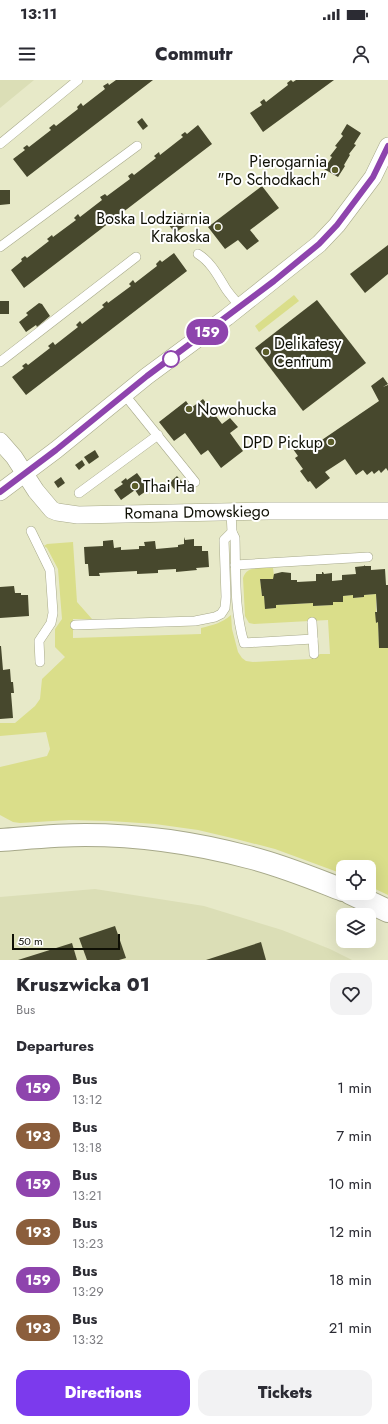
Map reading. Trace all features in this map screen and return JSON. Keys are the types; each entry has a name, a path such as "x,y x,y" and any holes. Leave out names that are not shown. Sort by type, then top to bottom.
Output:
{"main road":[{"path":"0,840 86,835 135,837 171,841 249,857 336,887"},
{"path":"365,900 388,911"}],"street":[{"path":"0,492 124,394 240,307 319,244 337,225 373,177 388,146"},
{"path":"0,441 25,473"},
{"name":"Romana Dmowskiego","path":"25,473 36,491 52,510 78,515 388,511"}],"lane":[{"path":"0,144 78,80"},
{"path":"0,247 136,146"},
{"path":"198,254 216,272 240,307"},
{"path":"0,362 136,257"},
{"path":"124,394 195,482"},
{"path":"79,493 158,435"},
{"path":"231,512 232,532 235,538 236,597 239,622 244,643 313,639"},
{"path":"31,531 50,570 53,606 51,623 39,640 40,662"},
{"path":"75,625 195,621 215,617 225,608 224,540 232,532"},
{"path":"235,565 368,557"},
{"path":"312,622 314,654"}],"shaded area":[{"path":"0,80 34,80 0,108"},
{"path":"95,889 204,906 282,930 330,949 352,960 0,960 0,897"}],"green space":[{"path":"294,295 299,301 259,332 255,326"},
{"path":"73,542 77,602 92,619 73,619 73,638 201,634 201,628 221,622 231,615 232,629 238,652 246,661 253,662 311,659 320,654 330,654 328,620 249,623 245,616 243,578 248,571 255,568 273,568 273,579 260,579 262,596 264,596 266,609 276,608 276,605 313,603 314,606 333,605 333,602 343,602 343,596 353,595 354,598 376,594 376,623 378,622 379,648 388,648 388,895 376,889 376,860 336,860 336,871 275,849 198,830 155,824 110,821 69,820 20,823 13,822 0,815 0,767 47,756 50,749 46,732 0,736 0,723 15,723 35,706 40,699 42,679 65,657 55,647 55,629 62,619 58,569 47,548 44,546 47,544"}],"building":[{"path":"116,80 153,80 27,177 13,159 25,150 23,148 27,145 29,147 51,130 49,128 54,124 56,126 78,109 77,107 81,103 83,106 105,89 103,86 108,83 109,85"},
{"path":"291,80 293,82 296,80 334,80 263,132 250,113 262,105 260,102 264,99 266,102 288,85 287,83"},
{"path":"142,118 148,126 143,130 137,122"},
{"path":"347,124 361,133 338,177 324,169 332,157 330,156 337,147 335,146 343,136 341,134"},
{"path":"198,125 212,144 24,288 11,270 22,261 21,259 25,256 27,258 49,241 47,239 52,235 53,237 76,220 74,218 78,214 80,217 102,200 100,197 105,194 107,196 130,179 128,176 132,173 134,175 156,158 154,156 159,152 160,155 183,137 181,135 185,132 187,134"},
{"path":"262,186 279,208 250,230 259,241 247,250 238,240 225,249 208,227"},
{"path":"0,190 10,190 10,204 0,205"},
{"path":"182,213 189,223 175,233 168,224"},
{"path":"388,245 388,274 365,293 350,274"},
{"path":"174,253 187,271 26,395 12,377 24,368 22,366 26,363 28,365 50,348 48,346 53,342 55,345 78,327 76,325 80,321 82,324 104,307 102,305 107,301 108,303 131,286 129,284 133,280 135,283 157,266 156,264 160,260 162,262"},
{"path":"317,300 366,363 303,411 255,348"},
{"path":"0,301 9,301 9,314 0,314"},
{"path":"39,303 42,304 50,316 37,327 36,325 26,332 19,322 28,315 26,313"},
{"path":"383,377 388,384 383,387 388,385 388,471 386,468 381,473 379,470 374,474 372,471 367,475 363,470 356,475 345,459 325,472 330,478 316,489 310,481 308,482 300,471 303,469 295,458 298,456 293,449 303,441 307,446 311,443 313,446 379,401 371,386"},
{"path":"203,399 222,424 230,418 238,427 230,433 243,451 221,468 208,450 201,455 185,433 174,441 159,422 186,401 191,408"},
{"path":"95,450 99,457 89,464 84,457"},
{"path":"82,460 85,465 79,470 75,465"},
{"path":"137,473 149,489 139,496 135,490 121,500 114,490 123,484 121,482 126,478 127,480"},
{"path":"177,476 184,484 176,491 169,483"},
{"path":"61,477 65,483 58,488 54,482"},
{"path":"184,537 185,540 194,539 194,546 202,546 202,551 208,551 209,567 176,572 176,569 158,570 158,573 137,574 137,571 99,573 100,576 89,576 88,564 85,564 84,547 103,546 103,541 113,540 114,548 121,547 121,550 139,549 139,546 145,546 144,542 155,541 156,549 178,547 178,545 184,544"},
{"path":"364,565 371,566 371,570 385,569 386,585 388,585 388,648 379,648 378,622 376,623 375,612 377,612 376,594 353,598 353,595 343,596 343,602 333,602 333,605 313,606 313,603 276,605 276,608 265,609 260,579 273,579 274,574 282,572 291,573 291,580 297,580 297,582 316,581 316,574 322,574 323,572 324,574 332,573 332,581 342,580 342,575 356,574 355,567"},
{"path":"14,586 15,593 28,595 29,616 0,618 0,587"},
{"path":"0,646 3,670 10,669 11,682 13,682 14,693 11,693 13,718 0,719"},
{"path":"115,926 126,958 119,960 87,960 79,938"},
{"path":"261,942 266,960 206,960"},
{"path":"72,943 77,960 18,960"}],"bus line":[{"name":"159","path":"0,492 56,450 147,376 274,281 319,244 337,225 373,177 388,146"}],"place":[{"name":"Pierogarnia \"Po Schodkach\"","path":"335,170"},
{"name":"Boska Lodziarnia Krakoska","path":"218,227"},
{"name":"Delikatesy Centrum","path":"266,352"},
{"name":"Nowohucka","path":"189,409"},
{"name":"DPD Pickup","path":"331,442"},
{"name":"Thai Ha","path":"135,486"}]}
